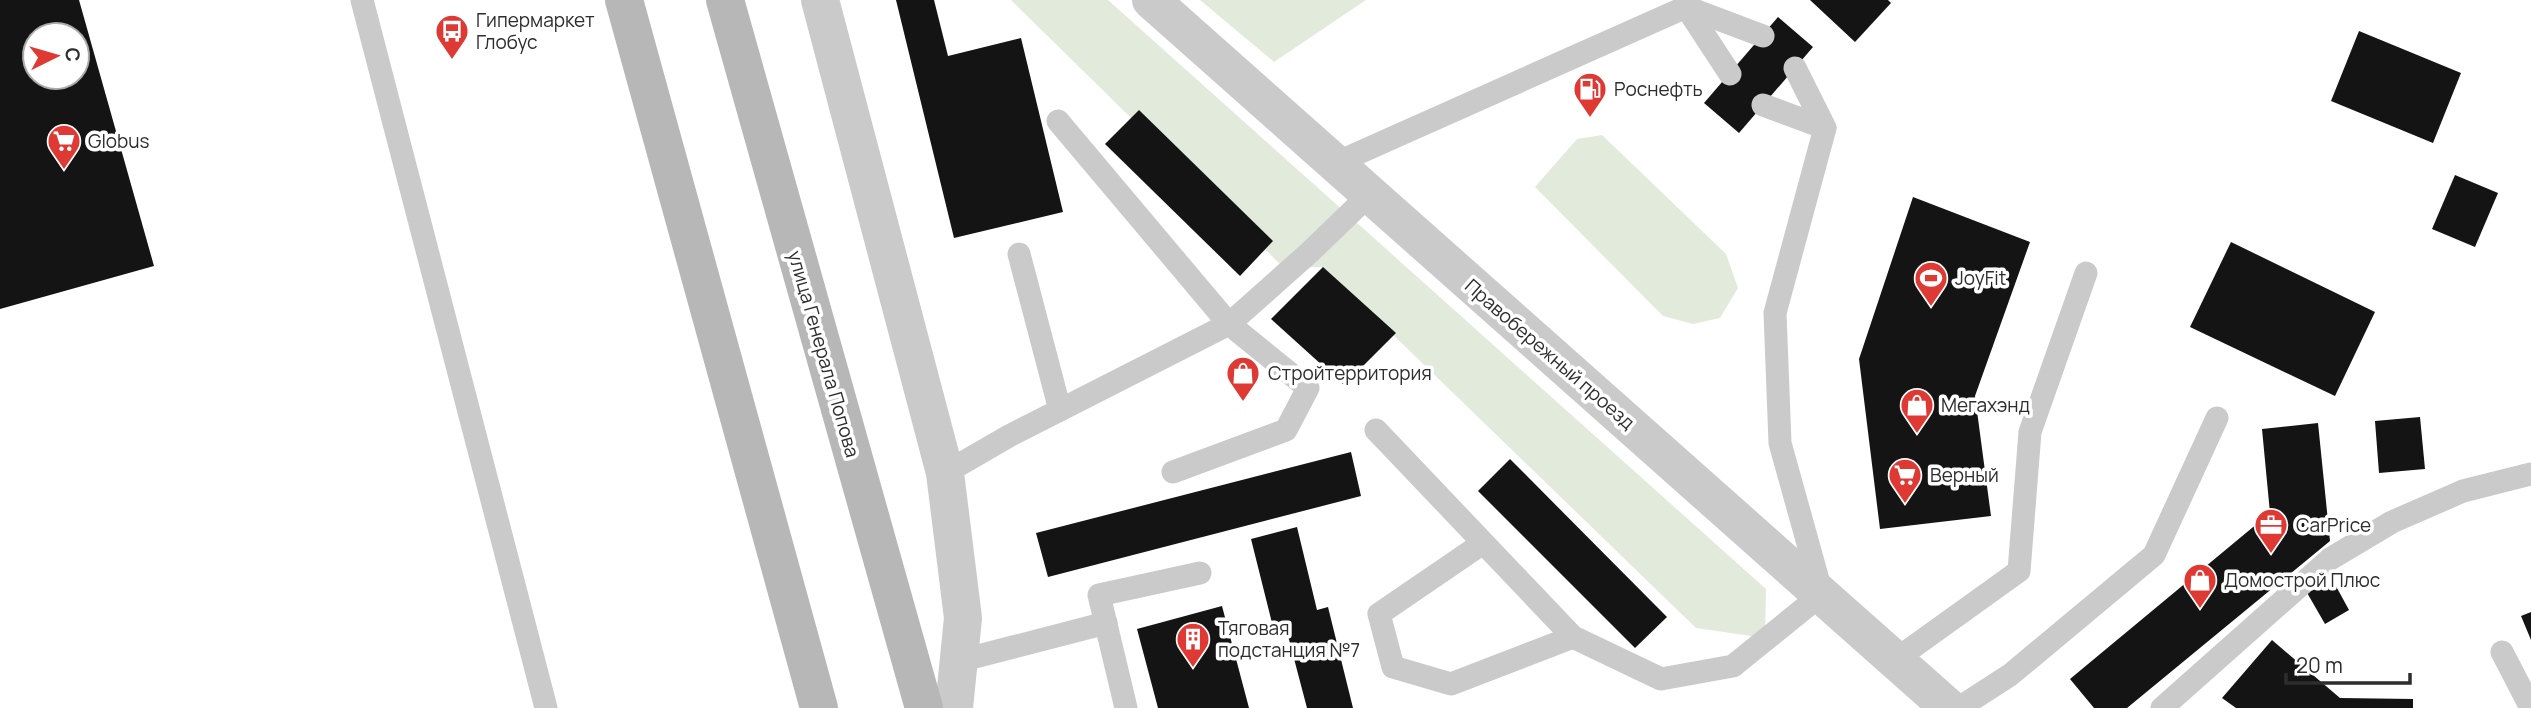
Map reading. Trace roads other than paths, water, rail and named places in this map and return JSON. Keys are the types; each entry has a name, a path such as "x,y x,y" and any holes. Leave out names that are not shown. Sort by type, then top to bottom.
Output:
{"main road":[{"path":"624,0 820,708"},
{"name":"улица Генерала Попова","path":"724,0 924,708"}],"street":[{"path":"820,0 945,473 963,618 954,708"},
{"name":"Правобережный проезд","path":"1151,0 1949,708"}],"lane":[{"path":"362,0 546,708"},
{"path":"1686,7 1730,74"},
{"path":"1336,163 1686,7 1763,36"},
{"path":"1376,430 1573,637 1661,679 1733,666 1822,594 1780,443 1775,313 1825,128 1795,68"},
{"path":"1763,105 1825,128"},
{"path":"1058,121 1229,324 1308,388 1286,430 1173,472"},
{"path":"945,473 1060,410 1229,324 1369,195"},
{"path":"1019,254 1060,410"},
{"path":"1895,660 2019,571 2030,432 2086,272"},
{"path":"1959,708 2010,676 2154,555 2217,418"},
{"path":"2162,708 2330,559 2392,522 2463,491 2531,474"},
{"path":"1483,543 1379,614 1393,667 1451,684 1573,637"},
{"path":"1126,708 1099,596 1200,573"},
{"path":"959,661 1106,623"},
{"path":"2502,652 2531,708"}],"place":[{"name":"Гипермаркет Глобус","path":"452,61"},
{"name":"Роснефть","path":"1590,119"},
{"name":"Globus","path":"64,171"},
{"name":"JoyFit","path":"1931,308"},
{"name":"Стройтерритория","path":"1243,403"},
{"name":"Мегахэнд","path":"1917,435"},
{"name":"Верный","path":"1905,505"},
{"name":"CarPrice","path":"2271,555"},
{"name":"Домострой Плюс","path":"2200,610"},
{"name":"Тяговая подстанция №7","path":"1193,669"}]}
